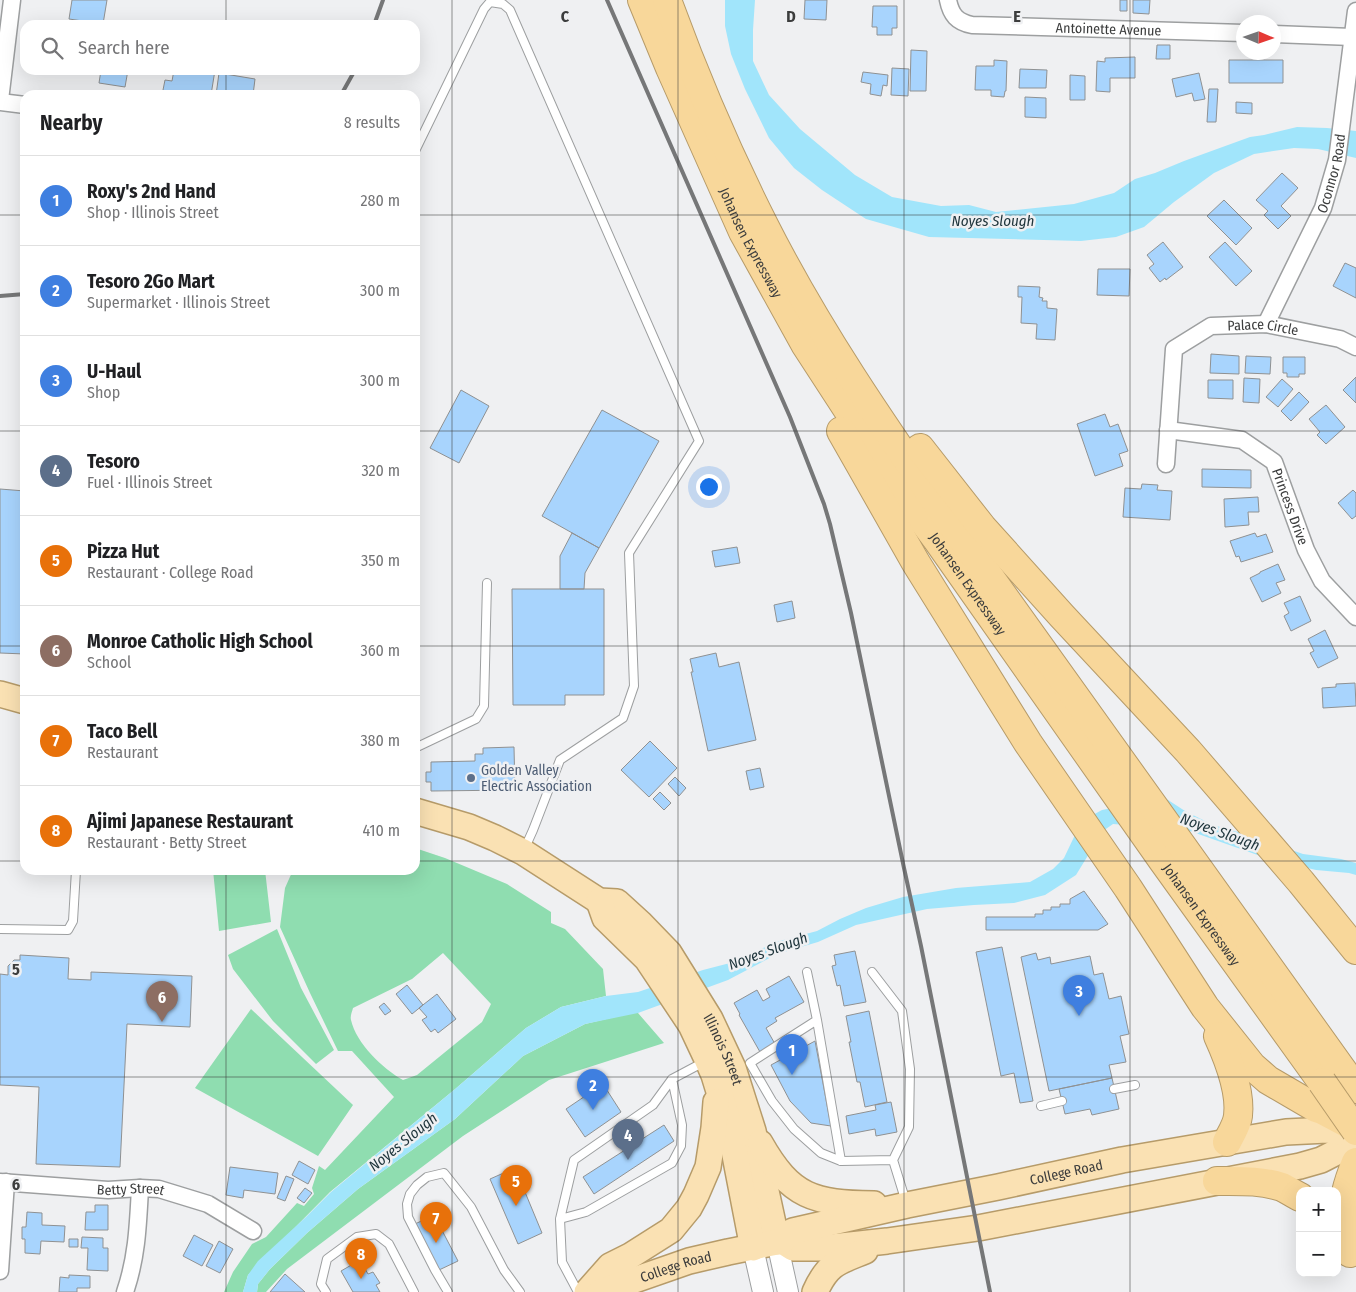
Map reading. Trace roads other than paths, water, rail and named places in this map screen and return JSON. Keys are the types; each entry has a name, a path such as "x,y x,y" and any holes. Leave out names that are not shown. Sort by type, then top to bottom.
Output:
{"highway":[{"name":"Johansen Expressway","path":"642,0 742,232 805,344 898,487 1356,1131"},
{"name":"Johansen Expressway","path":"667,0 694,71 743,181 765,227 828,338 885,428 1355,1087"},
{"path":"742,232 810,377 916,563 1028,743 1128,888 1205,1008 1252,1066 1268,1080 1356,1131"},
{"path":"828,338 902,425 982,527 1188,752 1301,882 1356,950"},
{"path":"1205,1008 1222,1045 1233,1076 1237,1098 1238,1117 1227,1142"},
{"path":"1348,1251 1344,1225 1344,1206 1348,1184 1356,1162"},
{"path":"1217,1181 1267,1183 1296,1195"}],"main road":[{"path":"0,694 20,700"},
{"name":"Illinois Street","path":"420,812 469,827 523,852 599,901 617,902 640,924 700,1022 737,1069 754,1131 771,1244"},
{"name":"Illinois Street","path":"700,1022 708,1059 737,1069"},
{"name":"Illinois Street","path":"737,1069 729,1124 771,1244"},
{"path":"587,1292 610,1266 630,1256 671,1230 689,1208 708,1167 714,1128 737,1069"},
{"name":"College Road","path":"771,1244 793,1231 1122,1160 1286,1132 1307,1130 1356,1131"},
{"path":"754,1131 777,1169 794,1188 810,1196 840,1203 907,1205"},
{"name":"College Road","path":"600,1292 690,1262 728,1252 771,1244 793,1248 823,1248 978,1228 1307,1164 1356,1142"},
{"path":"815,1292 824,1274 837,1262 887,1241"}],"street":[{"path":"12,0 0,101 20,105"},
{"name":"Antoinette Avenue","path":"948,0 954,16 964,23 972,25 1236,34"},
{"name":"Oconnor Road","path":"1266,324 1323,208 1337,160 1343,119 1351,84 1352,37 1356,10"},
{"path":"1281,34 1352,37"},
{"name":"Palace Circle","path":"1168,430 1174,350 1211,326 1266,324 1340,339 1356,347"},
{"path":"1166,464 1168,430"},
{"name":"Princess Drive","path":"1168,430 1242,440 1274,462 1306,550 1322,582 1356,618"},
{"path":"0,1270 3,1182"},
{"name":"Betty Street","path":"3,1182 108,1190 140,1188 159,1190 208,1204 252,1231"},
{"path":"126,1292 136,1252 140,1188"},
{"path":"764,1292 771,1244"},
{"path":"771,1244 788,1292"}],"lane":[{"path":"420,141 484,9 490,2 503,4 510,10 699,442 629,553 634,686 622,718 560,760 534,830 523,852"},
{"path":"420,746 476,719 484,706 487,583"},
{"path":"0,929 68,930 73,921 76,875"},
{"path":"807,972 841,1161"},
{"path":"872,972 902,1011 910,1069 909,1127 893,1160 907,1205"},
{"path":"817,1020 737,1069 772,1101 794,1129 821,1154 841,1161 893,1160"},
{"path":"578,1292 562,1262 560,1219 574,1160 653,1105 672,1079 708,1059"},
{"path":"560,1219 586,1212 672,1163 681,1146 682,1124 672,1079"},
{"path":"1114,1089 1135,1085"},
{"path":"1042,1106 1062,1101"},
{"path":"448,1292 408,1217 407,1204 410,1194 417,1185 427,1178 444,1173 471,1207 504,1270 520,1292"},
{"path":"326,1292 321,1284 327,1259 356,1237 376,1234 389,1244 414,1292"}],"water":[{"name":"Noyes Slough","path":"725,0 755,0 753,61 769,95 800,129 855,175 892,197 941,206 969,205 996,212 1074,204 1114,193 1135,179 1250,137 1297,127 1356,131 1356,158 1318,149 1294,148 1254,154 1214,173 1144,227 1116,237 1081,241 929,237 866,219 822,190 794,168 769,138 745,89 731,54 725,26"},
{"name":"Noyes Slough","path":"1165,798 1185,811 1213,825 1303,854 1356,863 1356,875 1316,870 1266,858 1187,830 1113,824 1103,831 1076,875 1045,895 1014,903 927,909 856,925 818,942 777,954 728,980 638,1013 585,1024 523,1056 455,1119 358,1189 307,1233 270,1269 258,1284 257,1292 243,1292 248,1275 258,1261 331,1192 526,1028 561,1007 606,996 638,992 730,963 776,942 817,931 866,908 903,897 956,888 1030,882 1053,869 1064,858 1074,837 1089,817 1102,810"}],"railway":[{"path":"376,20 383,0"},
{"path":"607,0 790,417 830,524 851,613 921,946 990,1292"},
{"path":"344,90 352,75"},
{"path":"0,296 20,294"}],"place":[{"name":"Golden Valley Electric Association","path":"471,778"},
{"name":"U-Haul","path":"1079,1016"},
{"name":"Monroe Catholic High School","path":"162,1022"},
{"name":"Roxy's 2nd Hand","path":"792,1075"},
{"name":"Tesoro 2Go Mart","path":"593,1110"},
{"name":"Tesoro","path":"628,1160"},
{"name":"Pizza Hut","path":"516,1206"},
{"name":"Taco Bell","path":"436,1243"},
{"name":"Ajimi Japanese Restaurant","path":"361,1279"}]}
